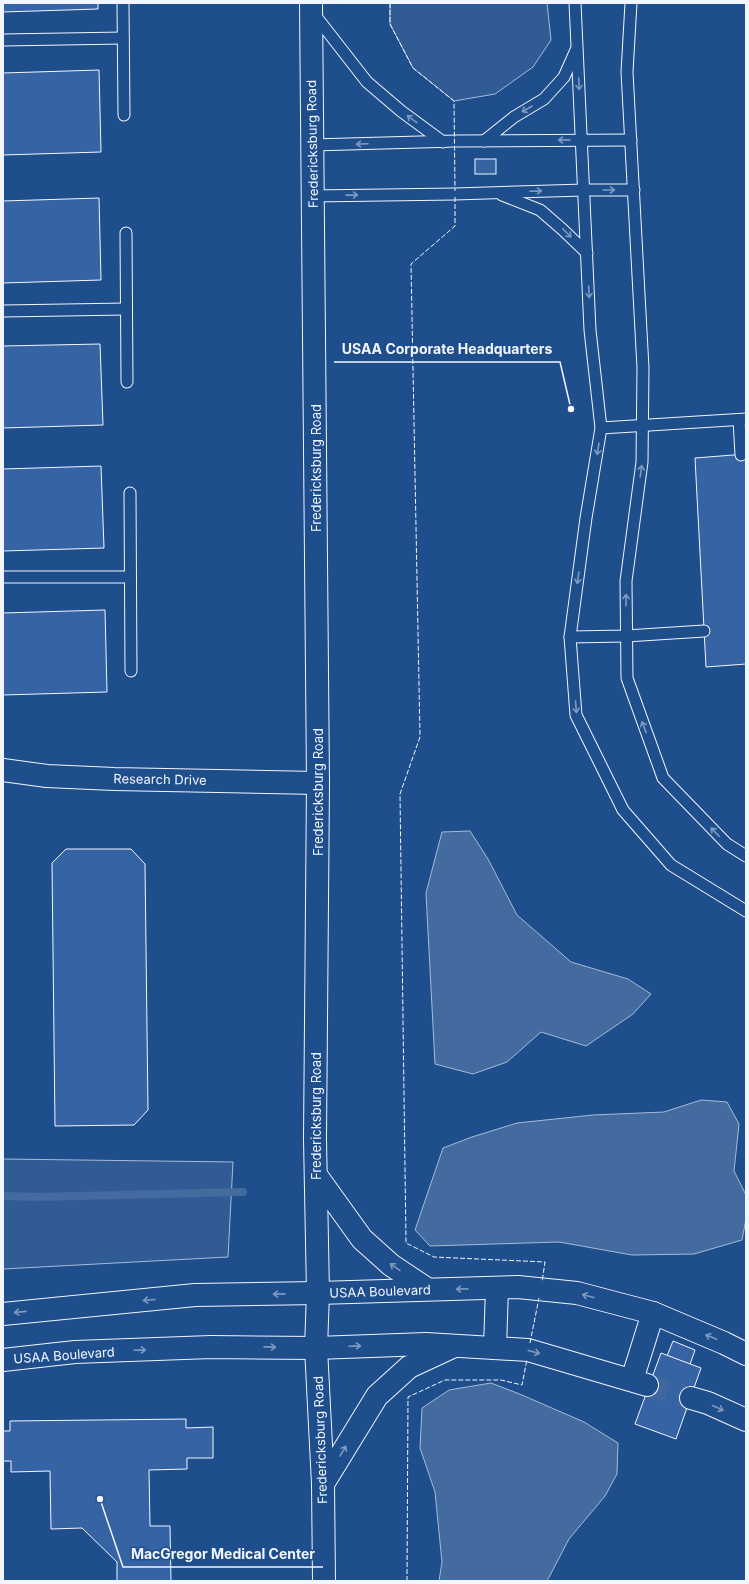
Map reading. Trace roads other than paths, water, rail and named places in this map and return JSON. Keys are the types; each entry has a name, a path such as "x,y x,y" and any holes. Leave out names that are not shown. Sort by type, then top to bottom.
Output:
{"street":[{"name":"Fredericksburg Road","path":"311,7 318,783 315,1139 318,1293 316,1348 323,1484 324,1581"},
{"name":"Research Drive","path":"3,770 47,776 85,778 318,783"},
{"path":"316,1175 362,1239 391,1265 427,1289"},
{"path":"495,1348 497,1288"},
{"name":"USAA Boulevard","path":"3,1314 195,1295 518,1288 577,1293 653,1313 746,1354"},
{"name":"USAA Boulevard","path":"3,1360 75,1352 195,1348 316,1348 426,1344 528,1350 640,1382 653,1313"},
{"path":"323,1484 377,1396 409,1367 455,1346"},
{"path":"691,1398 708,1403 745,1420"}],"lane":[{"path":"123,3 124,115"},
{"path":"575,3 590,330 601,428 586,518 570,636 576,715 623,810 671,865 746,911"},
{"path":"631,3 628,72 643,368 643,426 642,462 626,581 627,678 663,778 727,844 746,856"},
{"path":"311,7 367,82 401,111 443,142"},
{"path":"3,40 123,38"},
{"path":"484,141 514,117 544,99 564,77 577,48"},
{"path":"312,145 484,141 631,140"},
{"path":"313,196 634,190"},
{"path":"498,193 540,210 587,253"},
{"path":"126,232 127,382"},
{"path":"3,312 126,309"},
{"path":"601,428 742,419 741,455"},
{"path":"130,493 131,671"},
{"path":"3,577 130,577"},
{"path":"570,636 626,636 704,631"}],"waterway":[{"path":"3,1196 36,1197 243,1192"}],"tunnel":[{"path":"647,1385 691,1398"}],"place":[{"name":"USAA Corporate Headquarters","path":"571,409"},
{"name":"MacGregor Medical Center","path":"100,1499"}]}
